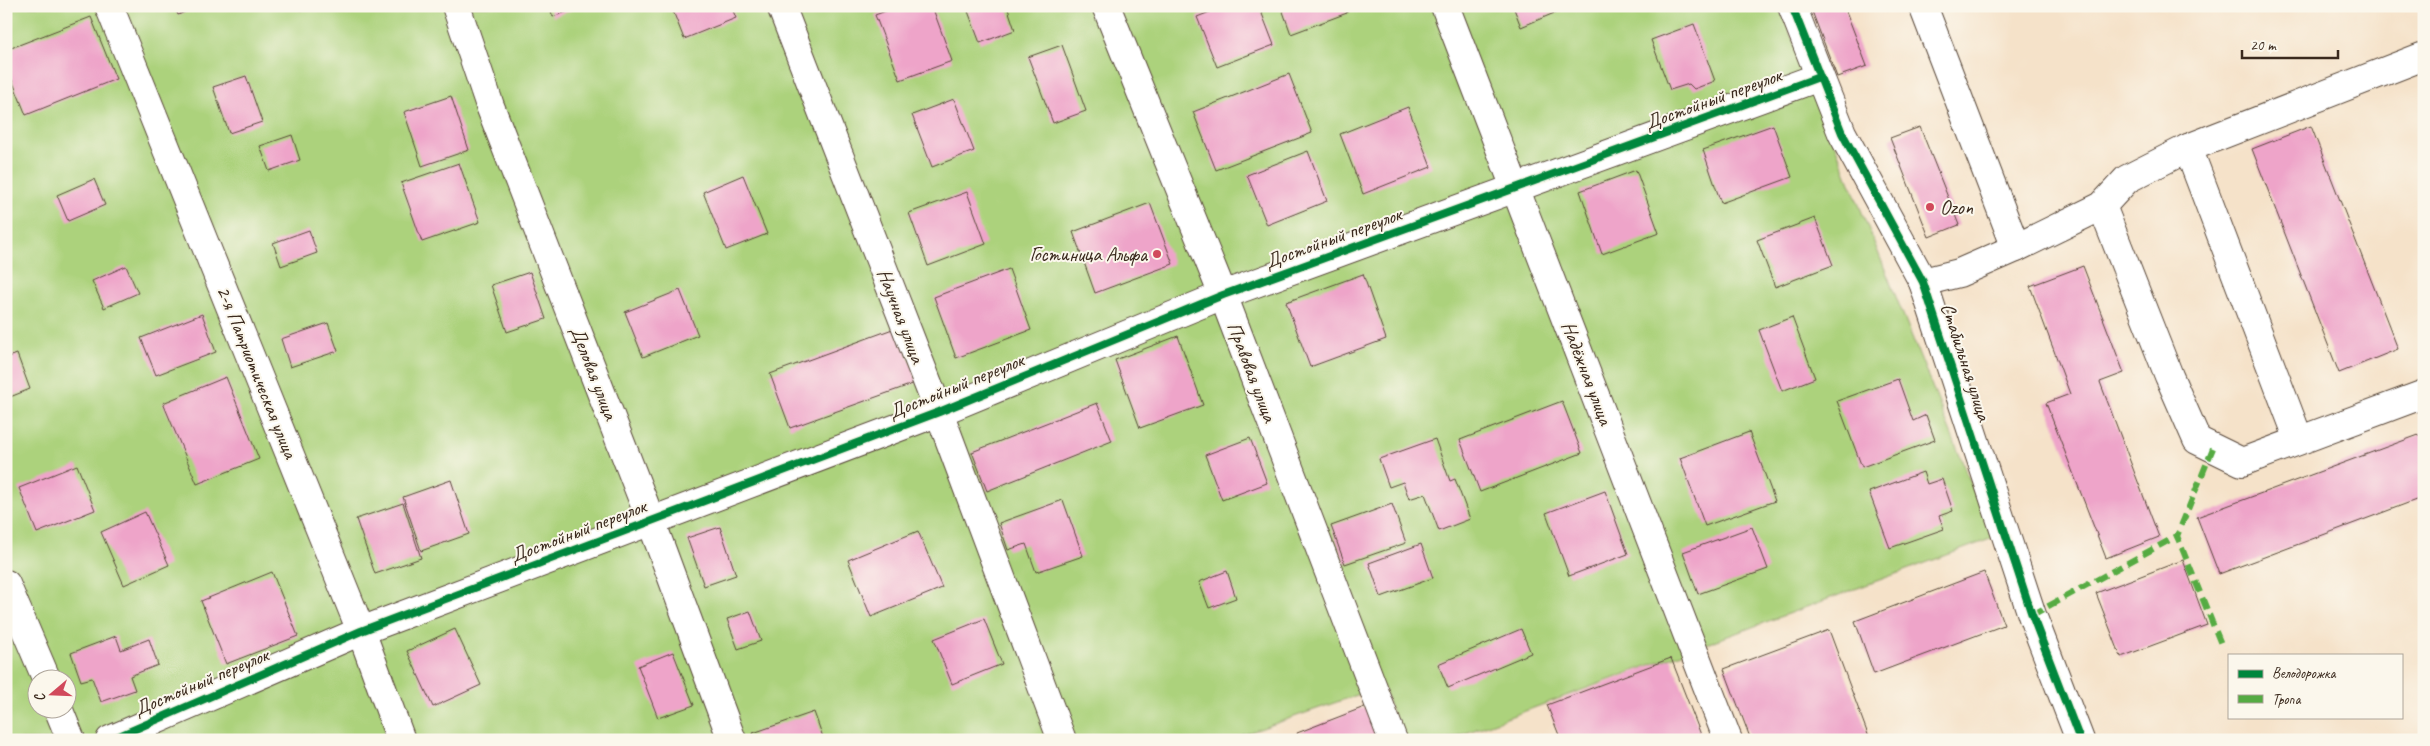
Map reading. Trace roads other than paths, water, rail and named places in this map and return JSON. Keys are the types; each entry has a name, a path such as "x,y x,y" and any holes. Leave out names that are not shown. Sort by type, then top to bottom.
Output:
{"street":[{"name":"2-я Патриотическая улица","path":"110,6 361,631 401,740"},
{"name":"Деловая улица","path":"456,6 490,106 651,521 732,740"},
{"name":"Научная улица","path":"780,6 939,412 1062,740"},
{"name":"Правовая улица","path":"1106,6 1223,295 1393,740"},
{"name":"Надёжная улица","path":"1445,6 1728,740"},
{"name":"Стабильная улица","path":"1792,6 1842,133 1923,282 2032,615 2080,740"},
{"path":"1922,6 2016,248"},
{"path":"1923,282 1959,273 2016,248 2102,206 2127,179 2188,148 2424,56"},
{"name":"Достойный переулок","path":"110,740 361,631 939,412 1223,295 1820,77"},
{"path":"2188,148 2299,440"},
{"path":"2102,206 2169,376 2197,440 2242,462 2424,394"},
{"path":"6,584 42,668"},
{"path":"62,718 71,740"}],"place":[{"name":"Ozon","path":"1930,207"},
{"name":"Гостиница Альфа","path":"1157,254"}]}
